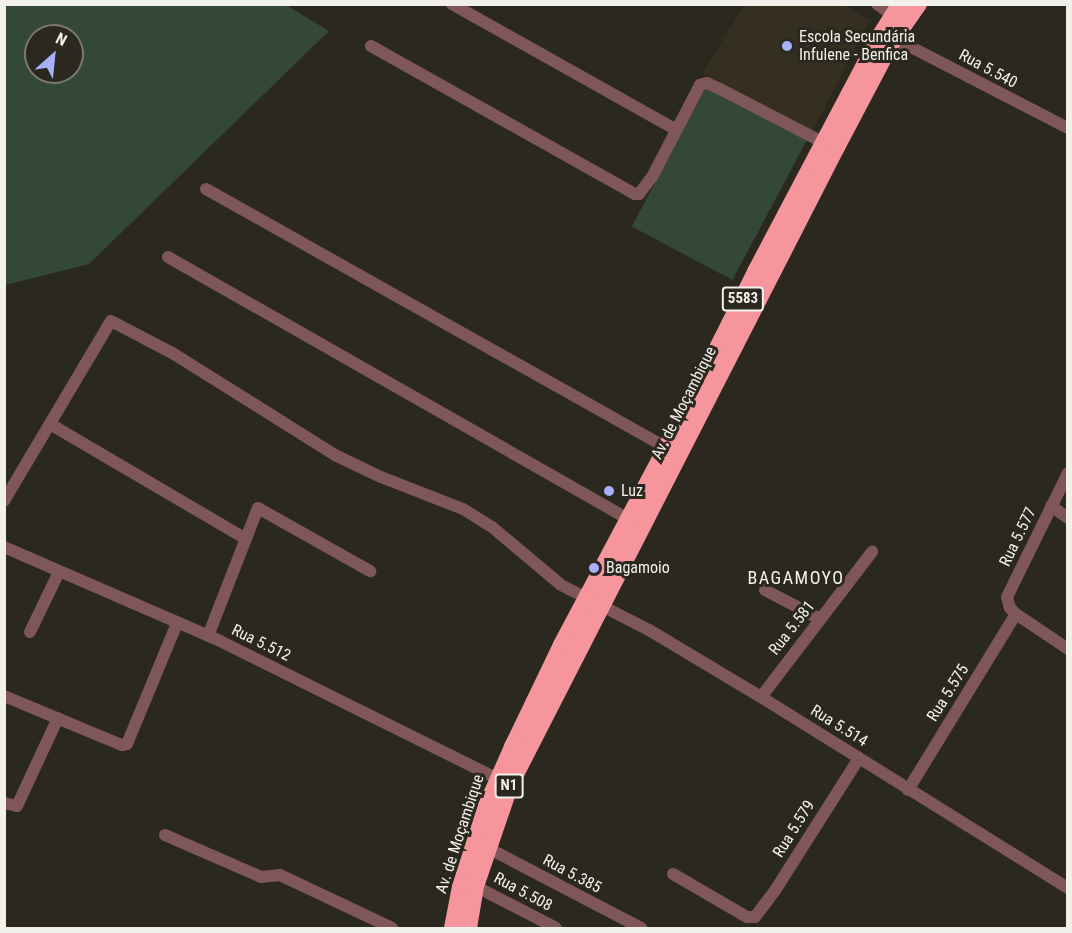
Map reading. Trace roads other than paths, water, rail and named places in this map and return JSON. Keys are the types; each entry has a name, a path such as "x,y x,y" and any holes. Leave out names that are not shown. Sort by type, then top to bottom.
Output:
{"highway":[{"name":"Av. de Moçambique","path":"468,928 475,886 510,784 571,646 892,41 918,4"},
{"name":"Av. de Moçambique","path":"594,604 630,520 824,143 897,10"},
{"name":"Av. de Moçambique","path":"453,928 461,887 498,779 557,656 571,646"}],"street":[{"path":"452,4 675,129"},
{"path":"877,4 897,10"},
{"name":"Rua 5.540","path":"892,41 907,45 1068,128"},
{"path":"371,46 635,194 639,194 652,177 695,90 707,83 824,143"},
{"path":"206,189 667,448"},
{"path":"168,256 630,520"},
{"name":"Rua 5.514","path":"50,424 111,321 202,371 335,455 381,477 463,509 492,527 548,575 594,604 649,630 761,697 1068,888"},
{"path":"4,501 50,424 246,538"},
{"name":"Rua 5.577","path":"1016,614 1010,608 1007,597 1068,473"},
{"path":"1051,506 1068,518"},
{"path":"208,636 258,508 370,572"},
{"name":"Rua 5.512","path":"4,547 208,636 498,779"},
{"name":"Rua 5.581","path":"761,697 872,552"},
{"path":"30,632 59,572"},
{"path":"765,590 820,619"},
{"path":"1016,614 1068,649"},
{"name":"Rua 5.575","path":"908,790 1016,614"},
{"path":"4,696 122,745 127,744 177,623"},
{"path":"4,803 17,806 58,718"},
{"name":"Rua 5.579","path":"673,874 747,917 755,917 776,889 859,758"},
{"path":"165,834 261,877 280,876 392,928"},
{"name":"Rua 5.385","path":"488,848 641,928"},
{"name":"Rua 5.508","path":"475,886 556,928"}],"place":[{"name":"Escola Secundária Infulene - Benfica","path":"787,46"},
{"name":"Luz","path":"609,491"},
{"name":"Bagamoio","path":"594,568"}],"district":[{"name":"BAGAMOYO","path":"796,578"}]}
